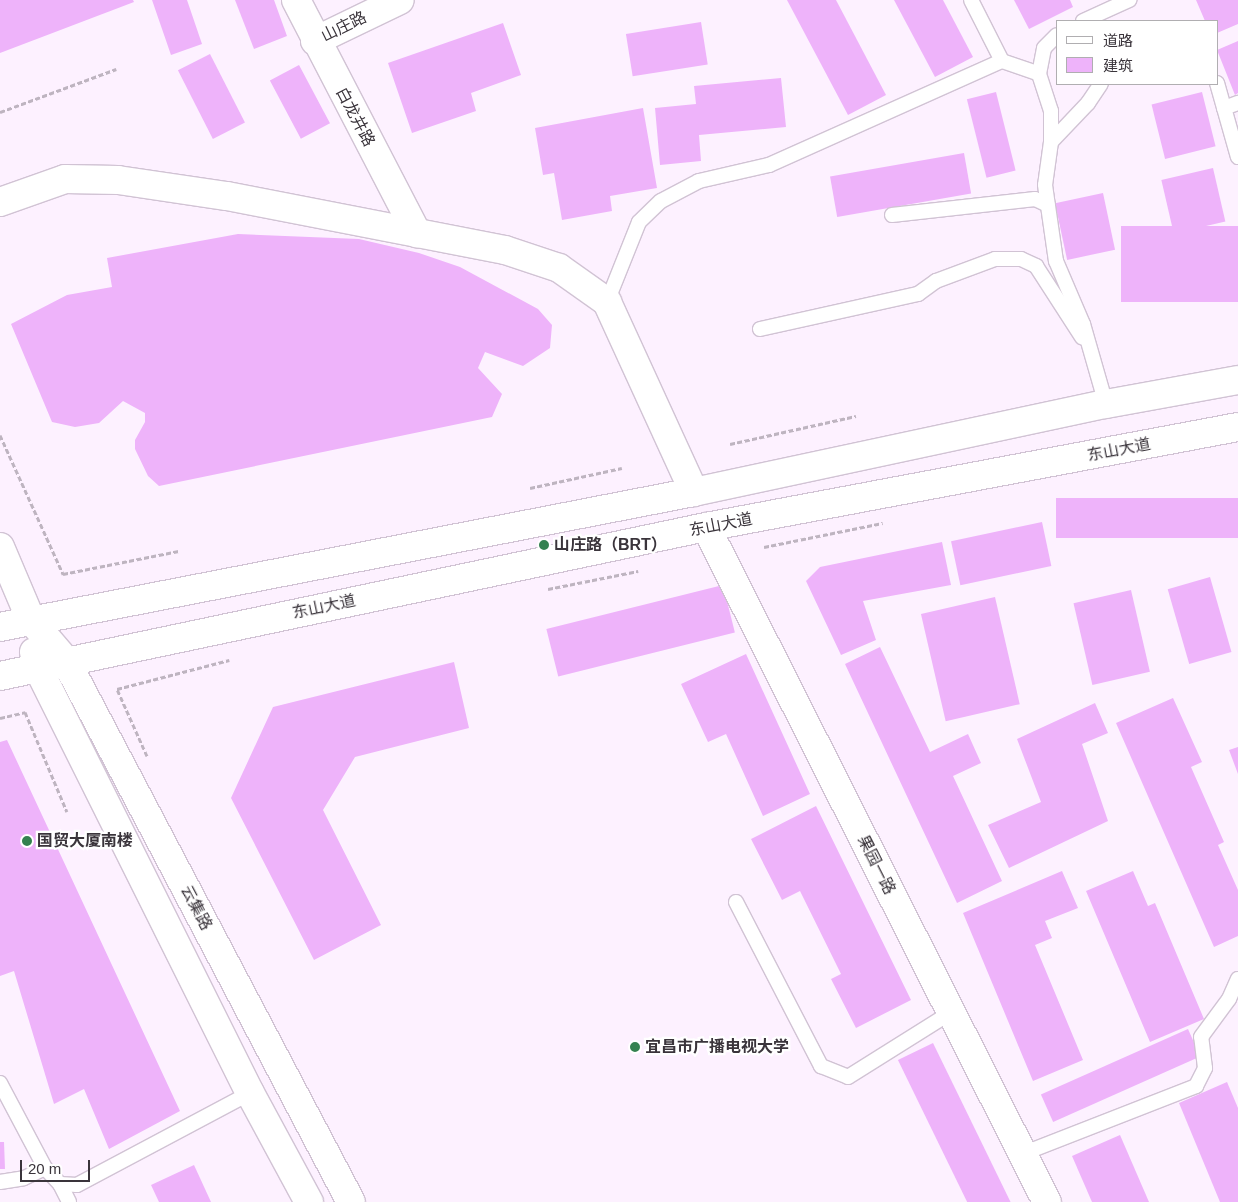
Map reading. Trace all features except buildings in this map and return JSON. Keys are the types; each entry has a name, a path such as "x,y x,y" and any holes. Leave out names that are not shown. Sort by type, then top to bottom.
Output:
{"main road":[{"name":"白龙井路","path":"296,0 314,41 417,233"},
{"name":"山庄路","path":"314,41 400,0"},
{"path":"0,202 65,179 118,180 226,196 505,250 559,268 607,302 694,492"},
{"path":"0,627 694,492 1106,404 1238,380"},
{"name":"东山大道","path":"0,676 706,527 1238,427"},
{"name":"果园一路","path":"706,527 1046,1202"},
{"name":"云集路","path":"0,547 31,620 38,668 250,1093 309,1202"},
{"name":"云集路","path":"31,620 66,662 350,1202"}],"lane":[{"path":"971,0 1002,61"},
{"path":"1085,20 1128,0"},
{"path":"1056,36 1044,48 1039,74 1051,111 1051,142 1045,185 1056,261 1083,324 1106,404"},
{"path":"607,302 639,222 661,201 699,181 769,165 1002,61 1039,74"},
{"path":"1051,142 1088,103 1100,85"},
{"path":"1218,85 1238,156"},
{"path":"1224,108 1238,103"},
{"path":"892,215 1011,200 1035,199 1048,205"},
{"path":"760,329 918,294 936,281 995,258 1021,259 1036,266 1091,350"},
{"path":"736,902 821,1066 848,1077 950,1013"},
{"path":"1022,1154 1196,1086 1205,1068 1201,1037 1229,999 1238,979"},
{"path":"0,1083 45,1168 60,1184 69,1202"},
{"path":"60,1184 77,1185 250,1093"},
{"path":"0,1182 24,1178 45,1168"}],"path":[{"path":"0,111 116,69"},
{"path":"730,444 856,416"},
{"path":"0,435 64,574 179,551"},
{"path":"530,488 622,468"},
{"path":"764,546 883,523"},
{"path":"542,590 638,571"},
{"path":"152,765 117,689 229,660"},
{"path":"0,718 26,712 67,812"}],"place":[{"name":"山庄路（BRT）","path":"544,545"},
{"name":"国贸大厦南楼","path":"27,841"},
{"name":"宜昌市广播电视大学","path":"635,1047"}]}
